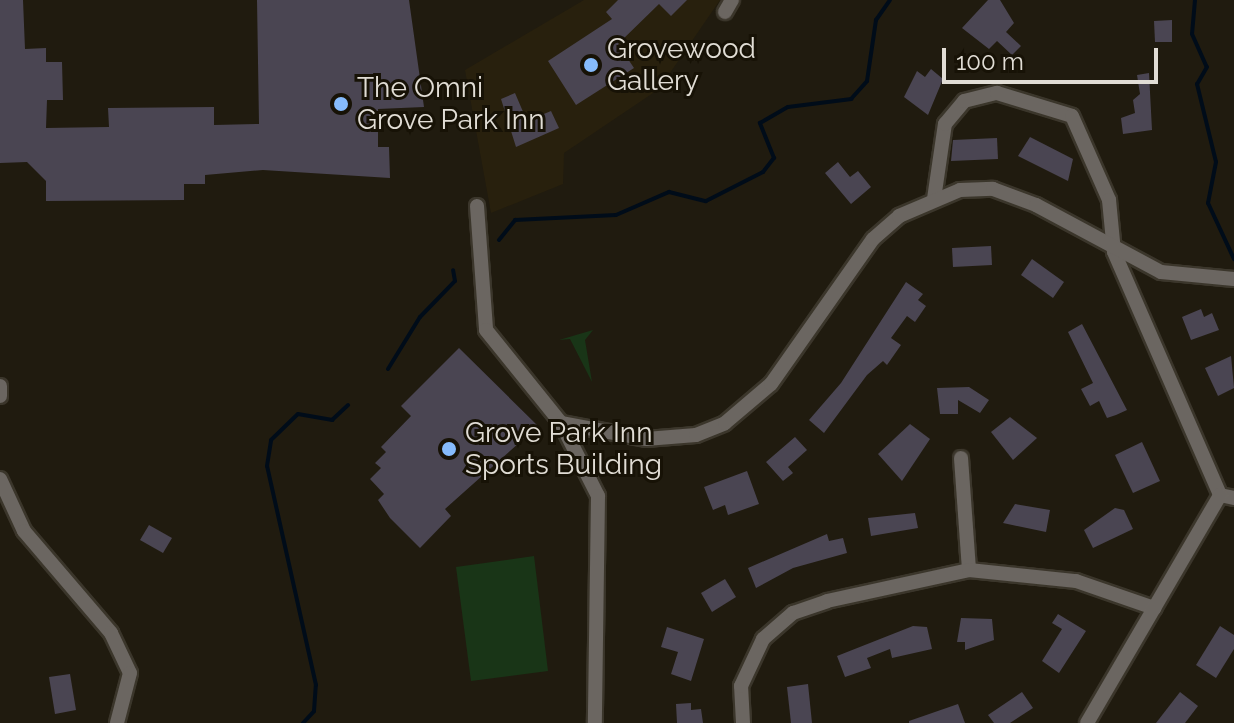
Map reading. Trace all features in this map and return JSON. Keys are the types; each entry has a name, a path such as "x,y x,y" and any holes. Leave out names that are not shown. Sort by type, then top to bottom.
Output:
{"street":[{"path":"934,199 945,124 964,101 997,93 1053,105 1072,116 1109,200 1114,252 1227,497 1154,608 1087,723"},
{"path":"561,423 646,439 696,435 725,423 771,384 873,239 899,216 934,199 993,189 1036,205 1114,252 1161,272 1234,279"},
{"path":"477,206 486,330 561,423 598,496 595,723"},
{"path":"0,386 0,396"},
{"path":"961,458 969,570"},
{"path":"0,479 24,531 111,633 130,673 117,723"},
{"path":"743,723 741,686 749,663 763,639 793,613 969,570 1076,581 1154,608"}],"shaded area":[{"path":"584,0 720,0 659,89 564,153 563,184 491,213 465,70"}],"green space":[{"path":"593,330 585,340 592,382 570,339 559,340"},
{"path":"534,556 548,671 471,681 456,567"}],"building":[{"name":"The Omni Grove Park Inn","path":"0,0 23,0 25,49 46,48 46,62 62,62 63,100 47,100 46,128 109,127 108,108 214,107 214,125 259,124 257,0 409,0 424,107 378,109 378,147 389,147 390,178 263,170 205,175 205,184 184,184 184,200 46,201 46,181 27,162 0,163"},
{"name":"Grovewood Gallery","path":"618,0 687,0 671,16 659,4 618,44 634,68 576,105 548,61 612,19 606,12"},
{"path":"988,0 1000,0 1014,23 1006,32 1021,46 1012,55 997,41 989,49 962,28"},
{"path":"1172,20 1172,42 1155,42 1154,21"},
{"path":"931,69 943,79 928,115 904,97 917,71 925,77"},
{"path":"1149,73 1152,130 1123,134 1121,118 1135,113 1133,100 1140,94 1137,75"},
{"path":"515,93 527,121 551,111 559,128 516,147 501,99"},
{"path":"1030,137 1073,159 1068,181 1018,156"},
{"path":"997,138 998,159 951,161 953,140"},
{"path":"838,162 850,177 858,171 871,187 851,204 825,173"},
{"path":"991,246 992,265 953,267 952,248"},
{"path":"1032,259 1064,282 1053,298 1021,275"},
{"path":"906,282 923,294 918,300 926,306 915,322 907,316 891,338 901,345 887,365 883,361 867,375 824,433 809,420 841,383"},
{"path":"1201,309 1204,317 1212,313 1219,330 1191,340 1182,317"},
{"path":"1082,324 1127,410 1107,418 1099,401 1090,406 1081,389 1093,383 1068,332"},
{"name":"Grove Park Inn Sports Building","path":"459,348 538,426 445,509 451,516 420,548 390,518 378,500 384,494 370,479 381,468 375,463 386,452 381,447 411,416 401,406"},
{"path":"1231,356 1234,388 1218,396 1205,368"},
{"path":"969,387 989,400 980,413 958,400 958,414 940,414 937,388"},
{"path":"1010,417 1037,438 1013,460 991,432"},
{"path":"910,424 930,439 902,481 878,454"},
{"path":"795,437 807,450 788,467 793,473 783,481 766,462"},
{"path":"1142,442 1160,481 1133,493 1115,455"},
{"path":"747,471 759,504 728,515 725,505 713,510 704,487"},
{"path":"1015,504 1050,510 1046,532 1003,523"},
{"path":"1115,508 1124,510 1133,529 1093,548 1084,530"},
{"path":"915,513 918,528 871,536 868,518"},
{"path":"149,525 172,538 163,553 140,540"},
{"path":"827,534 829,541 843,538 847,553 793,568 756,588 748,568"},
{"path":"725,579 736,597 712,612 701,593"},
{"path":"1058,614 1086,631 1059,673 1042,661 1062,629 1052,623"},
{"path":"961,618 992,619 994,640 965,650 965,642 957,642"},
{"path":"913,626 927,627 932,649 892,658 890,649 867,658 871,668 845,677 837,656"},
{"path":"1220,626 1234,635 1234,649 1216,678 1196,665"},
{"path":"667,627 704,639 691,681 671,674 678,652 661,647"},
{"path":"70,674 76,710 55,714 49,677"},
{"path":"808,684 812,723 791,723 787,687"},
{"path":"1022,692 1033,708 1010,723 994,723 988,715"},
{"path":"1180,692 1198,706 1185,723 1156,723"},
{"path":"691,703 691,710 701,709 703,723 677,723 676,704"},
{"path":"958,704 965,723 909,723 909,721"}],"waterway":[{"path":"499,240 515,220 616,215 669,192 706,201 763,172 774,158 760,123 788,107 851,99 867,81 876,20 890,0"},
{"path":"1195,0 1192,34 1207,67 1197,84 1216,162 1208,203 1234,259"},
{"path":"388,369 420,317 455,281 453,270"},
{"path":"303,723 314,711 316,685 267,466 271,440 298,414 332,420 348,405"}],"place":[{"name":"Grovewood Gallery","path":"591,65"},
{"name":"The Omni Grove Park Inn","path":"341,104"},
{"name":"Grove Park Inn Sports Building","path":"449,449"}]}
